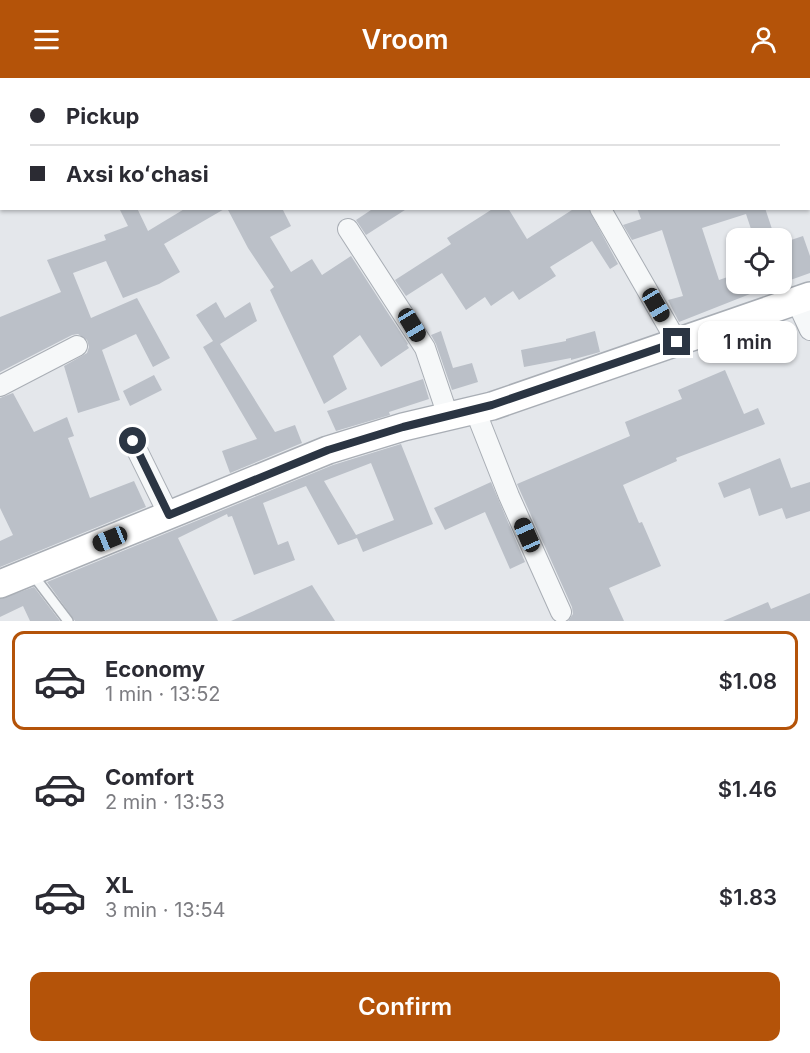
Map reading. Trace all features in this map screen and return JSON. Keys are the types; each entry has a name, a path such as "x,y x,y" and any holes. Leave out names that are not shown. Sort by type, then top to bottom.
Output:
{"street":[{"path":"601,210 677,342"},
{"path":"348,229 425,348 448,416"},
{"path":"0,584 328,450 403,427 475,410 803,299 810,330"},
{"path":"0,386 77,346"},
{"path":"475,410 509,496 561,612"},
{"path":"133,441 169,515"}],"lane":[{"path":"31,571 68,621"}],"building":[{"path":"120,210 138,210 148,231 183,210 223,210 164,244 180,272 159,284 123,298 106,261 73,273 91,318 137,298 170,358 153,367 136,334 102,350 120,400 78,413 64,366 87,353 89,347 87,340 78,334 0,372 0,317 61,292 47,260 106,240 104,235 128,226"},
{"path":"228,210 283,210 291,226 270,237 291,272 312,259 322,275 351,256 409,348 381,367 360,335 333,356 347,389 324,404 270,290 274,287 248,248"},
{"path":"371,210 405,210 366,235 356,220"},
{"path":"491,210 509,210 527,239 572,210 589,210 618,264 610,269 592,241 550,267 556,276 519,300 513,291 491,306 485,297 466,310 442,273 406,296 395,280 451,244 447,238"},
{"path":"638,210 766,210 772,228 751,228 746,214 702,228 719,280 726,278 726,294 750,294 679,322 668,300 683,296 662,230 632,240 623,225 641,219"},
{"path":"803,236 810,256 810,273 792,279 792,240"},
{"path":"216,302 225,318 250,302 257,321 220,344 275,432 295,425 302,443 230,473 222,451 257,439 203,347 213,341 196,315"},
{"path":"441,331 453,368 472,363 478,382 452,390 431,335"},
{"path":"595,331 600,352 571,360 571,358 524,367 521,350 566,341 566,339"},
{"path":"725,370 744,414 758,408 765,424 676,458 677,461 623,485 661,566 609,588 624,621 568,621 573,614 572,607 517,484 630,436 625,422 682,399 678,390"},
{"path":"154,375 162,390 130,406 123,391"},
{"path":"423,379 429,399 389,412 390,415 336,431 327,411"},
{"path":"13,393 34,432 67,417 74,436 68,438 90,498 134,481 146,507 0,567 0,541 13,535 0,508 0,398"},
{"path":"401,444 433,524 363,552 357,538 338,545 306,486 263,503 278,545 288,541 295,560 254,575 232,516 228,517 227,514 178,538 218,621 75,621 47,582 333,465","holes":["371,463 394,520 356,535 324,481"]},
{"path":"780,458 791,488 810,482 810,511 786,519 782,508 759,516 750,488 724,498 718,483"},
{"path":"491,482 525,562 510,569 485,512 445,530 434,508"},
{"path":"312,585 335,621 231,621"},
{"path":"34,587 60,621 30,621 23,606 0,617 0,599"},
{"path":"810,593 810,621 723,621 768,602 771,609"}],"route":[{"path":"133,441 169,515 328,450 403,427 492,405 677,342"}]}
